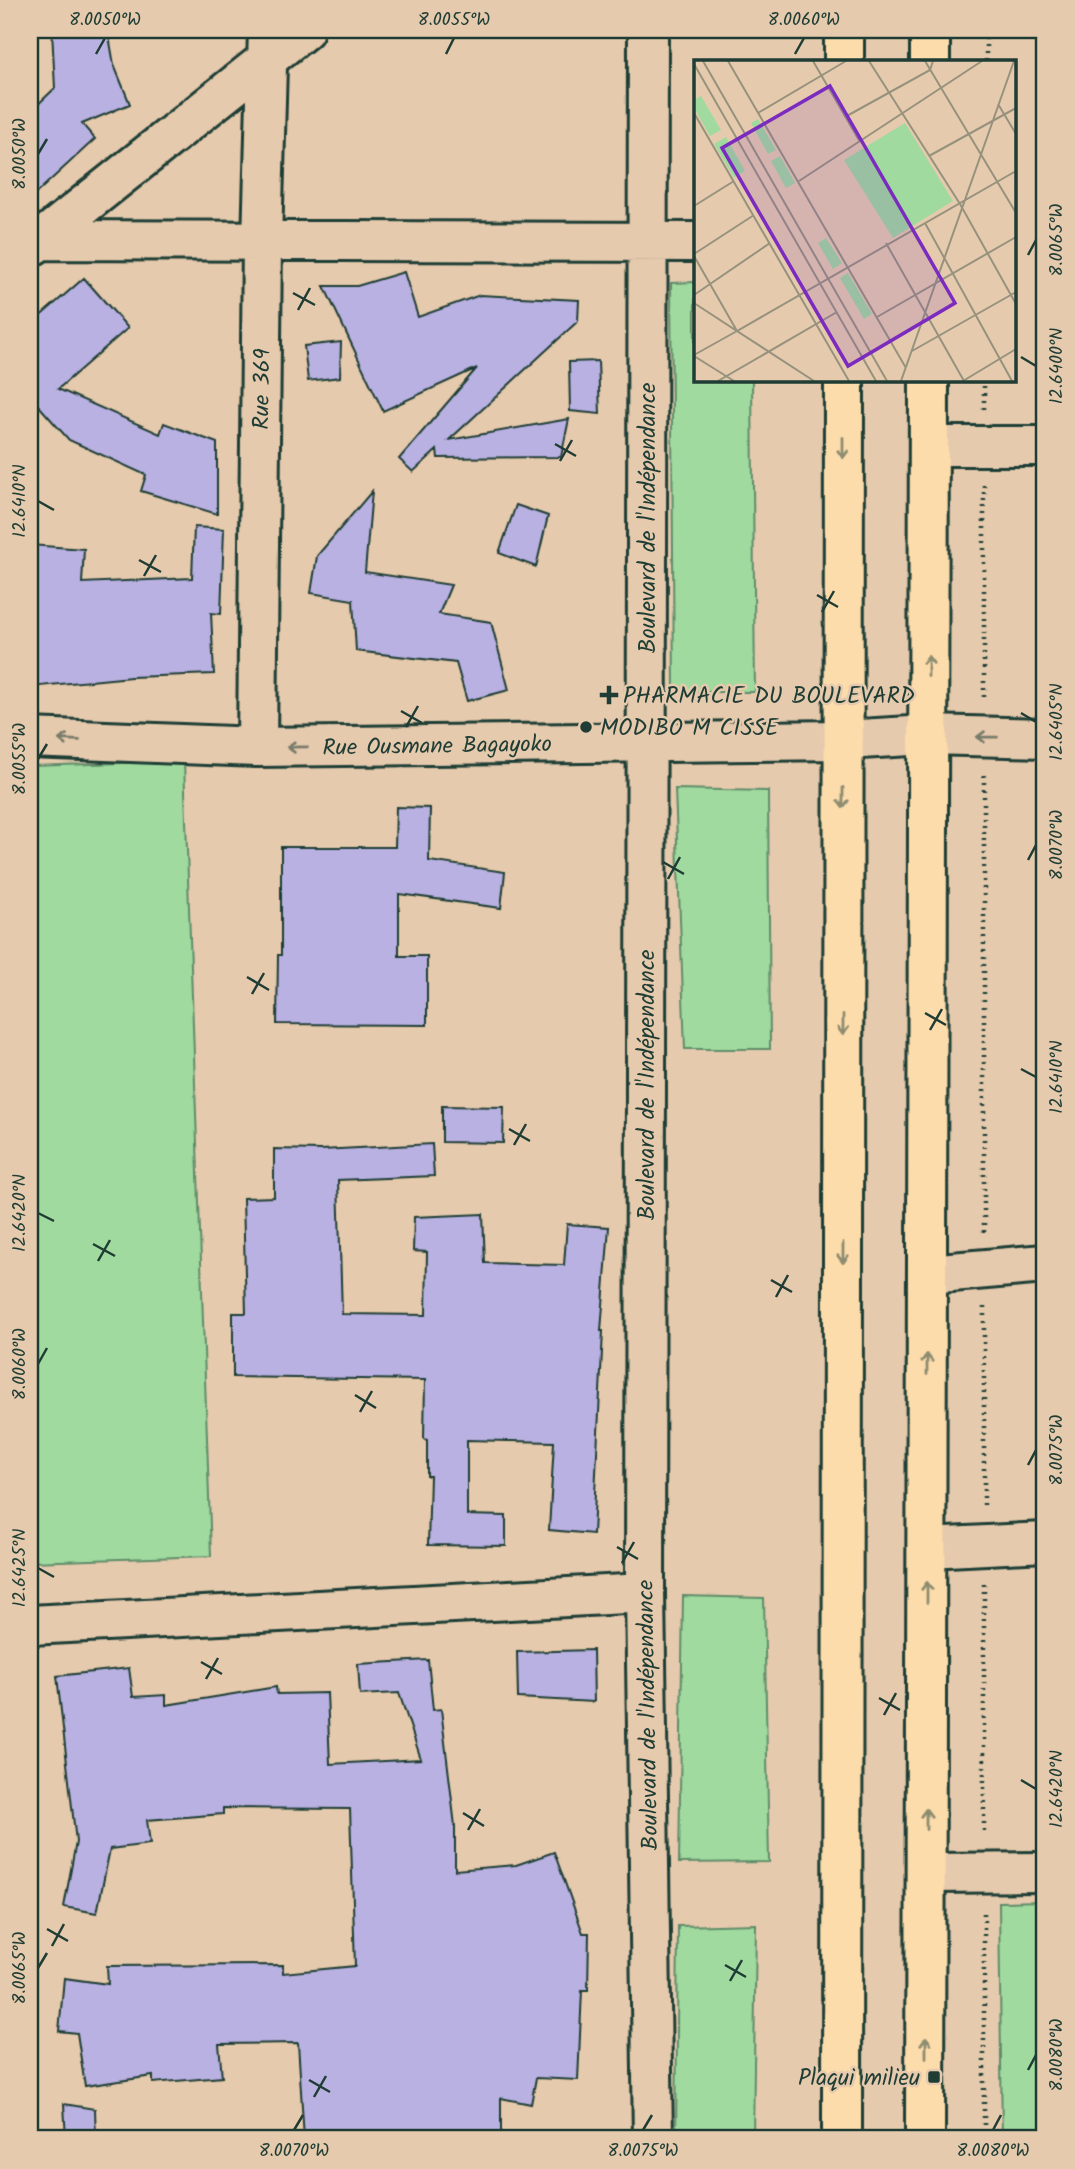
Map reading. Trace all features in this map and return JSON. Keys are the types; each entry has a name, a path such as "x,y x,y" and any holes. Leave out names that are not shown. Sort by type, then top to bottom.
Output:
{"highway":[{"path":"844,30 844,60"},
{"path":"930,30 930,60"},
{"path":"842,2139 844,382"},
{"path":"925,2139 929,382"}],"street":[{"path":"33,243 268,45 304,30"},
{"name":"Boulevard de l'Indépendance","path":"648,30 645,1593 653,2139"},
{"name":"Rue 369","path":"257,747 262,241 268,45"},
{"path":"33,243 694,242"},
{"path":"929,446 1045,446"},
{"name":"Rue Ousmane Bagayoko","path":"30,738 257,747 843,740 928,735 1045,738"},
{"path":"928,1274 1045,1265"},
{"path":"927,1548 1045,1542"},
{"path":"30,1625 645,1593"},
{"path":"926,1874 1045,1872"}],"path":[{"path":"986,30 986,60"}],"green space":[{"path":"694,282 694,382 752,382 755,692 674,692 671,283"},
{"path":"184,761 211,1556 30,1562 30,766"},
{"path":"675,789 768,791 770,1049 685,1049"},
{"path":"683,1596 764,1598 769,1862 679,1863"},
{"path":"1045,1901 1045,2139 1002,2139 999,1902"},
{"path":"756,1924 753,2139 676,2139 678,1926"}],"building":[{"path":"52,30 108,30 114,65 130,104 82,124 95,139 30,199 30,112 55,88"},
{"path":"404,272 418,317 480,295 579,300 578,321 449,440 569,419 561,457 438,458 437,450 413,472 399,459 477,368 383,411 324,286 357,286"},
{"path":"84,278 128,328 58,389 160,434 164,423 217,443 217,514 141,491 146,475 69,440 39,406 30,414 30,325"},
{"path":"341,342 340,377 308,381 304,346"},
{"path":"598,361 600,414 570,411 569,362"},
{"path":"372,491 365,572 451,585 439,614 491,622 509,690 467,701 456,663 356,651 353,600 311,593 317,556"},
{"path":"516,505 548,516 536,567 499,553"},
{"path":"194,527 224,529 221,614 211,613 214,674 131,677 30,687 30,545 84,549 82,583 192,578"},
{"path":"396,807 430,808 429,861 505,872 501,908 399,894 399,956 427,956 427,1025 277,1024 278,955 281,955 281,847 395,847"},
{"path":"442,1106 504,1107 503,1143 442,1142"},
{"path":"432,1144 434,1176 338,1180 342,1314 426,1315 427,1252 413,1251 414,1217 483,1214 485,1263 564,1265 567,1224 609,1227 601,1331 593,1534 549,1530 554,1442 467,1440 467,1515 506,1516 506,1546 428,1545 430,1476 427,1476 427,1440 424,1439 425,1380 233,1377 233,1313 246,1313 243,1198 274,1197 274,1149 321,1150"},
{"path":"593,1650 594,1702 518,1698 517,1652"},
{"path":"428,1660 433,1710 441,1709 455,1826 455,1870 516,1865 554,1852 583,1933 589,1933 588,1990 582,1990 578,2080 536,2078 531,2104 501,2098 501,2137 418,2133 418,2139 304,2139 298,2043 219,2044 222,2077 153,2083 153,2076 85,2086 77,2033 59,2031 64,1978 108,1984 107,1966 283,1965 283,1973 355,1966 350,1809 223,1808 223,1814 147,1820 150,1844 110,1849 97,1913 64,1907 76,1842 57,1676 129,1668 133,1697 166,1695 166,1705 276,1687 277,1694 327,1693 330,1764 421,1759 399,1693 360,1695 358,1664"},
{"path":"64,2104 95,2109 96,2139 66,2139"}],"place":[{"name":"PHARMACIE DU BOULEVARD","path":"609,695"},
{"name":"MODIBO M CISSE","path":"586,727"},
{"name":"Plaqui milieu","path":"934,2077"}]}
